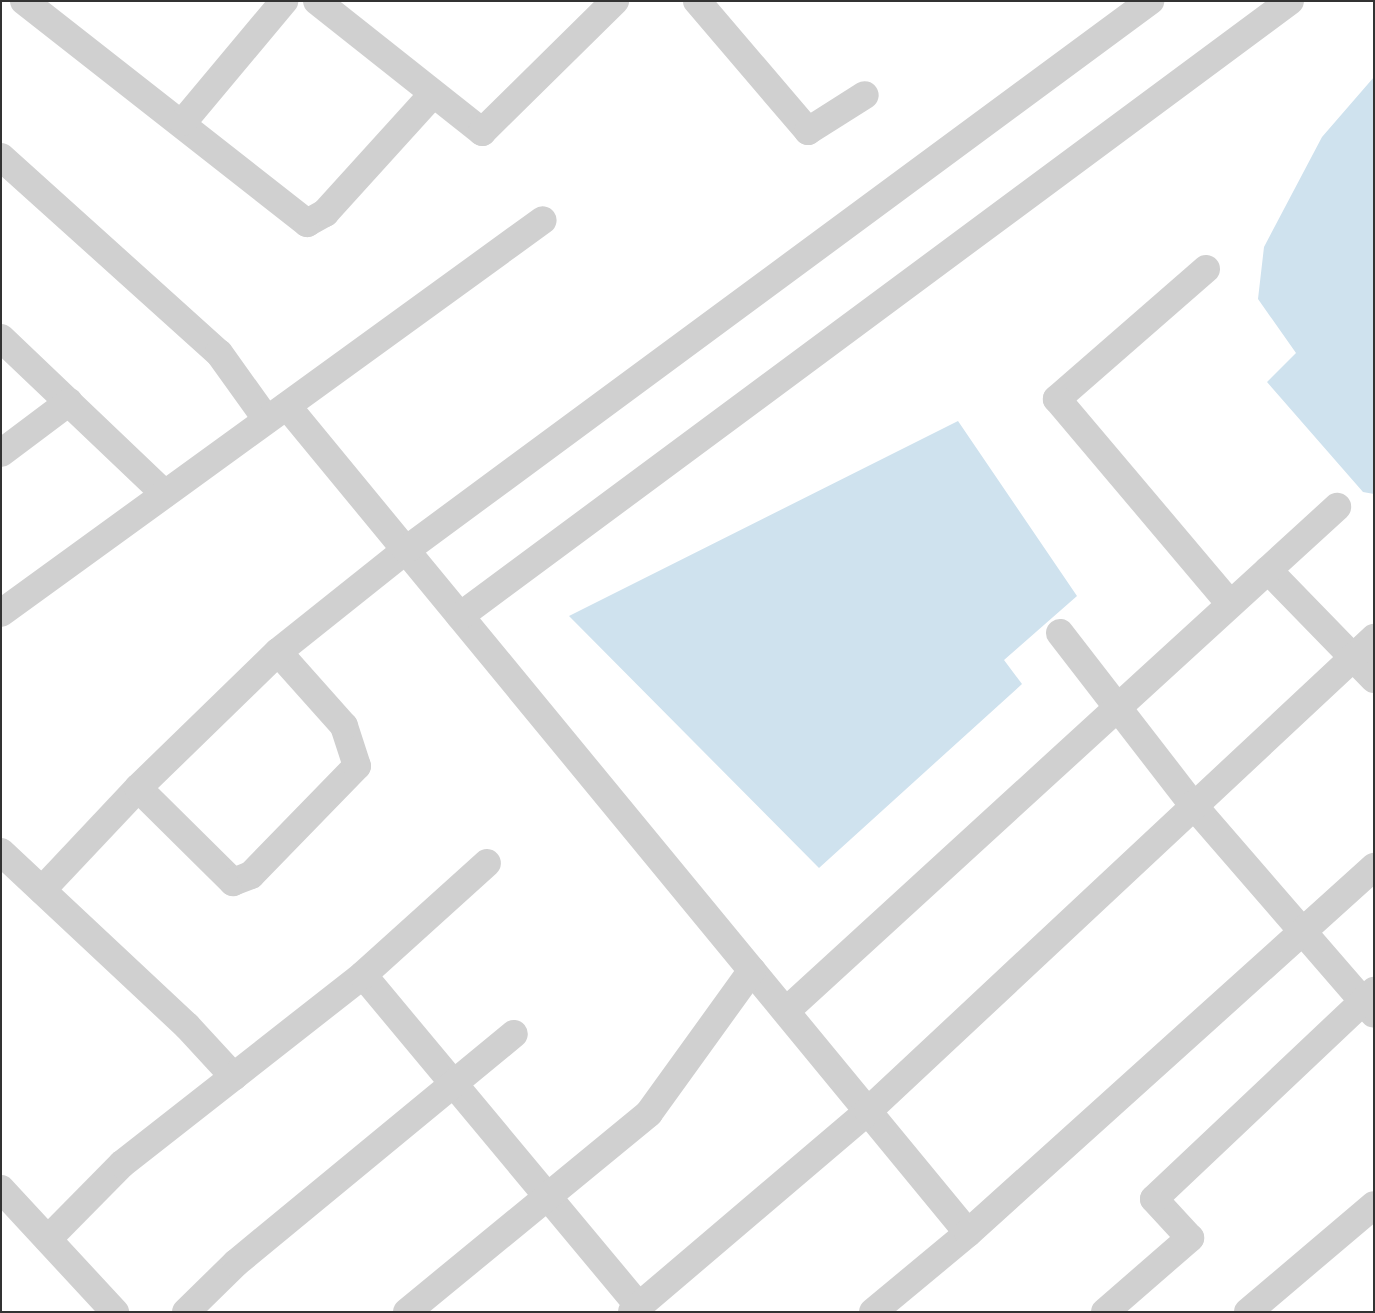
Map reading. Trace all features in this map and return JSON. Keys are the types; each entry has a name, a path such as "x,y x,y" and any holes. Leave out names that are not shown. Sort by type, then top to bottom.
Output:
{"street":[{"path":"24,1 183,122 307,223 325,213 433,94"},
{"path":"183,122 284,1"},
{"path":"317,1 482,132 615,1"},
{"path":"697,1 808,131 866,95"},
{"path":"42,890 138,788 278,652 406,550 1150,1"},
{"path":"460,616 1290,1"},
{"path":"1,157 219,352 406,550 968,1233"},
{"path":"1,612 543,220"},
{"path":"1206,269 1057,399 1230,604"},
{"path":"1,338 165,494"},
{"path":"1,453 69,402"},
{"path":"786,1011 1117,706 1337,508"},
{"path":"1268,570 1374,679"},
{"path":"1060,634 1193,805 1302,932 1370,1002 1154,1199 1190,1238 1105,1312"},
{"path":"364,976 547,1197 636,1309 868,1111 1193,805 1374,638"},
{"path":"138,788 233,882 251,875 357,766 344,726 278,652"},
{"path":"1,852 234,1077"},
{"path":"48,1239 122,1164 364,976 486,862"},
{"path":"873,1312 968,1233 1374,867"},
{"path":"407,1312 649,1112 752,970"},
{"path":"186,1312 236,1263 455,1087 514,1034"},
{"path":"1,1189 115,1312"},
{"path":"1248,1312 1374,1205"}],"water":[{"path":"1374,77 1374,494 1363,492 1267,382 1296,353 1258,299 1264,247 1322,137"},
{"path":"958,421 1077,596 1004,660 1022,684 819,868 569,616"}]}
